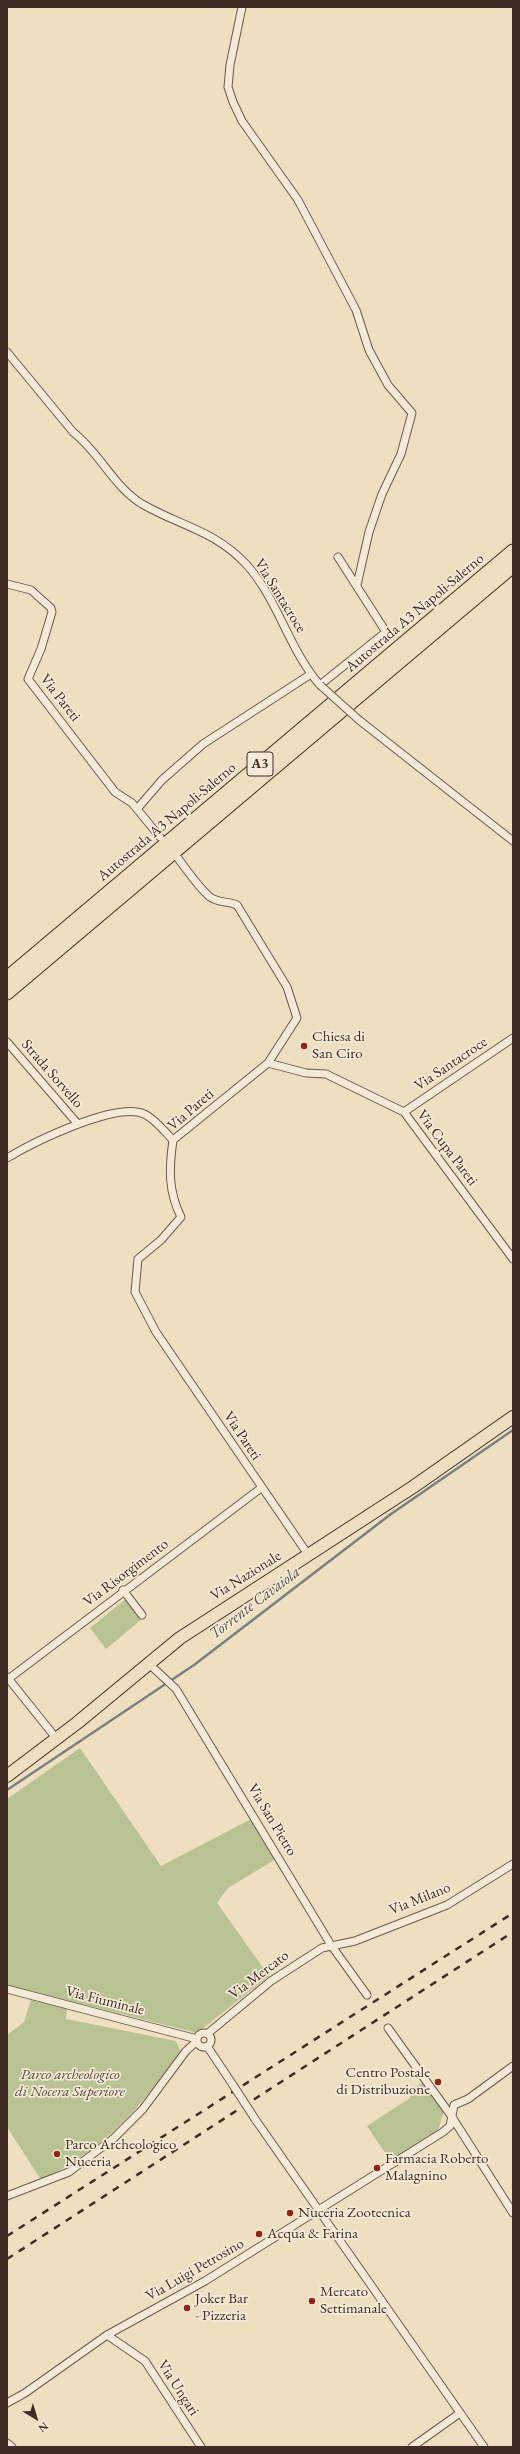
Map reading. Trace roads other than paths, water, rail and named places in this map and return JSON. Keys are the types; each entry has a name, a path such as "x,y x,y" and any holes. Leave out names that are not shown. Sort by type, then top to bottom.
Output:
{"highway":[{"name":"Autostrada A3 Napoli-Salerno","path":"7,978 513,551"},
{"name":"Autostrada A3 Napoli-Salerno","path":"7,993 513,566"}],"main road":[{"name":"Via Nazionale","path":"7,1776 148,1663 198,1626 309,1556 413,1487 513,1417"}],"street":[{"path":"242,7 230,65 228,87 233,102 242,121 298,200 356,310 369,350 388,385 412,413 401,454 382,494 369,532 357,585"},
{"name":"Via Santacroce","path":"7,352 116,482 142,504 211,535 229,548 247,565 279,615 311,674 320,685 359,720 513,841"},
{"path":"320,685 386,632 338,557"},
{"name":"Via Pareti","path":"7,584 31,590 51,608 52,612 41,649 28,679 115,792 132,803 160,837"},
{"path":"137,809 162,780 203,744 311,674"},
{"name":"Via Pareti","path":"177,857 210,897 219,902 228,901 237,905 287,987 297,1018 268,1063 173,1140 169,1172 173,1201 181,1216 161,1240 138,1259 135,1292 156,1332 261,1488 309,1556"},
{"name":"Via Santacroce","path":"404,1112 513,1038"},
{"name":"Strada Sorvello","path":"7,1042 77,1124"},
{"name":"Via Cupa Pareti","path":"268,1063 306,1073 326,1074 404,1112 513,1259"},
{"path":"7,1158 77,1124 119,1112 144,1113 173,1140"},
{"name":"Via Risorgimento","path":"8,1679 123,1590 261,1488"},
{"path":"123,1590 142,1615"},
{"name":"Via San Pietro","path":"148,1663 176,1689 331,1945 367,1995"},
{"path":"8,1679 56,1738"},
{"name":"Via Milano","path":"331,1945 355,1941 446,1905 513,1864"},
{"name":"Via Mercato","path":"207,2034 271,1981 300,1961 331,1945"},
{"name":"Via Fiuminale","path":"7,1989 197,2040"},
{"path":"388,2028 452,2117 513,2213"},
{"path":"7,2196 69,2172 114,2138 143,2109 186,2051 197,2040 200,2034 207,2034 210,2040 207,2046"},
{"path":"197,2040 201,2046 207,2046"},
{"path":"207,2046 318,2211 484,2447"},
{"name":"Via Luigi Petrosino","path":"7,2403 25,2393 107,2335 205,2281 442,2132 450,2126 454,2105 468,2099 513,2066"},
{"name":"Via Ungari","path":"107,2335 145,2361 201,2447"},
{"path":"412,2447 460,2414"},
{"path":"7,2443 12,2447"}],"waterway":[{"name":"Torrente Cavaiola","path":"7,1790 194,1665 391,1514 513,1430"}],"railway":[{"path":"7,2236 513,1913"},
{"path":"7,2259 513,1932"}],"place":[{"name":"Chiesa di San Ciro","path":"304,1046"},
{"name":"Centro Postale di Distribuzione","path":"438,2082"},
{"name":"Parco Archeologico Nuceria","path":"57,2154"},
{"name":"Farmacia Roberto Malagnino","path":"377,2168"},
{"name":"Nuceria Zootecnica","path":"290,2213"},
{"name":"Acqua & Farina","path":"259,2234"},
{"name":"Mercato Settimanale","path":"312,2301"},
{"name":"Joker Bar - Pizzeria","path":"187,2308"}],"park label":[{"name":"Parco archeologico di Nocera Superiore","path":"70,2084"}]}
